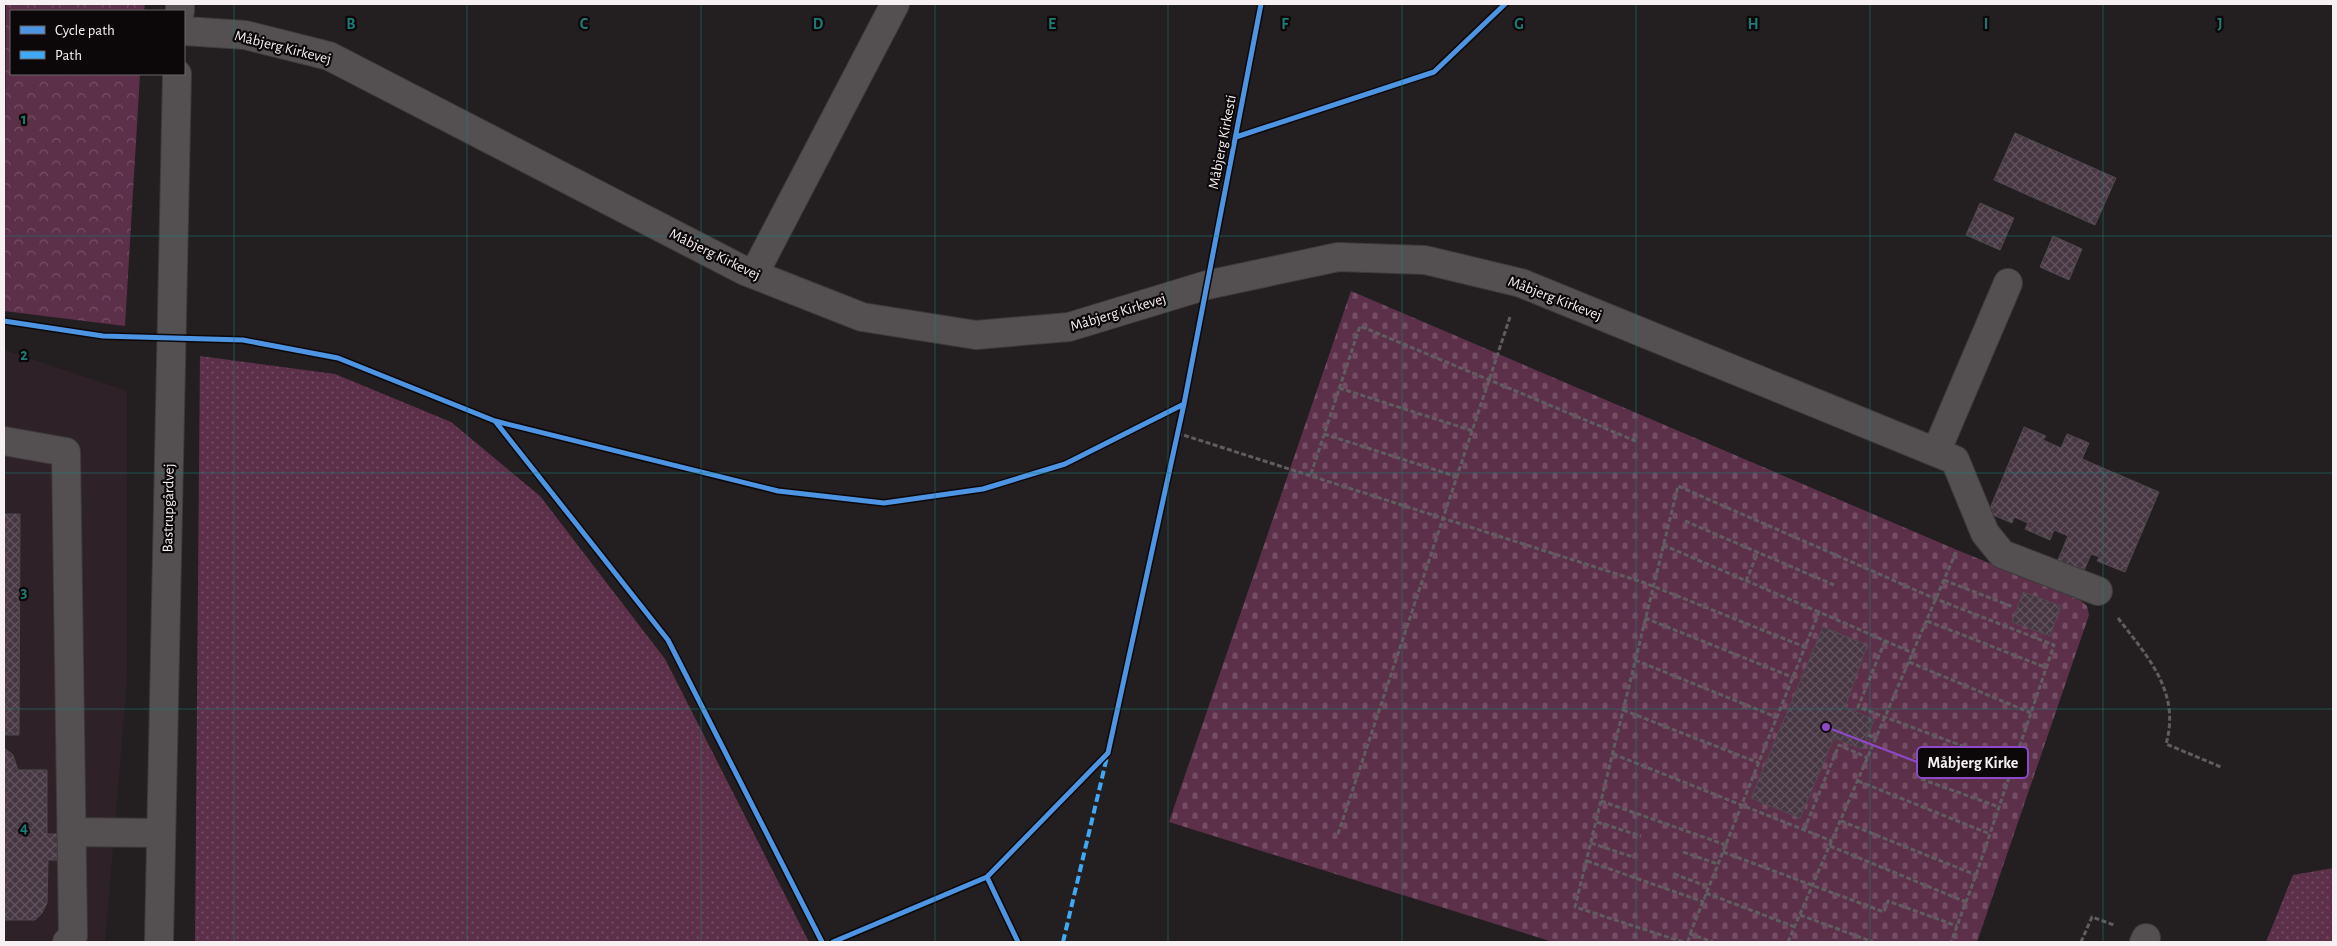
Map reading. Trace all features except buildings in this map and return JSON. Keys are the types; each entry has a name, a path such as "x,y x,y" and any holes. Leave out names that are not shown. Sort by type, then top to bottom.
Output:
{"street":[{"path":"754,274 896,4"},
{"name":"Måbjerg Kirkevej","path":"185,31 245,34 329,56 754,274 862,317 976,334 1069,328 1207,284 1338,257 1425,260 1520,282 1946,456"},
{"name":"Bastrupgårdvej","path":"159,942 177,75"},
{"path":"2008,283 1946,456 1986,533 2002,554 2098,591"},
{"path":"4,441 66,452 73,936 67,942"},
{"path":"72,832 161,834"}],"path":[{"path":"1338,834 1445,518 1520,282"},
{"path":"1311,474 1360,326 1490,378 1638,442"},
{"path":"1339,388 1473,431"},
{"path":"1175,443 1179,424"},
{"path":"1177,433 1311,474 1653,586 1804,647"},
{"path":"1324,434 1458,476"},
{"path":"1683,942 1575,907 1678,486 1936,599 2054,645 1976,875 1951,942"},
{"path":"1788,942 1974,510"},
{"path":"1685,522 1834,585"},
{"path":"1663,545 1913,653"},
{"path":"1746,581 1758,552"},
{"path":"1944,580 2013,607"},
{"path":"2098,591 2155,667 2166,694 2170,713 2166,744 2221,767"},
{"path":"1688,942 1819,612"},
{"path":"1646,618 1792,677"},
{"path":"1927,621 2046,668"},
{"path":"1885,641 1858,707 2013,765"},
{"path":"1635,660 1776,718"},
{"path":"1909,662 2031,713"},
{"path":"1623,710 1759,763"},
{"path":"1868,735 1876,738"},
{"path":"1804,830 1839,745 1868,758"},
{"path":"1612,754 1832,841"},
{"path":"1921,779 1999,807"},
{"path":"1858,781 1990,834"},
{"path":"1602,801 1726,845"},
{"path":"1841,821 1976,875"},
{"path":"1596,822 1640,836"},
{"path":"1591,843 1633,857"},
{"path":"1830,846 1966,902"},
{"path":"1683,852 1718,864"},
{"path":"1723,852 1884,912 1888,901 1957,926"},
{"path":"1587,861 1704,902"},
{"path":"1674,874 1709,887"},
{"path":"1706,893 1795,927"},
{"path":"1800,914 1873,942"},
{"path":"2081,942 2092,916 2145,940"},
{"path":"1690,934 1713,942"}],"shaded area":[{"path":"4,350 127,391 127,679 105,942 4,942"}],"green space":[{"path":"6,4 145,4 144,10 10,10 10,75 140,75 125,326 4,311"},
{"path":"1351,291 1957,550 2080,600 2087,606 2089,615 1977,942 1553,942 1169,822"},
{"path":"200,356 335,374 451,422 540,496 665,659 809,942 195,942"},
{"path":"2333,868 2333,942 2266,942 2293,875"}],"marked path":[{"path":"1063,942 1107,757"}],"cycle path":[{"name":"Måbjerg Kirkesti","path":"833,942 987,877 1108,753 1184,404 1261,4"},
{"name":"Måbjerg Kirkesti","path":"1236,137 1434,72 1505,4"},
{"path":"4,321 103,336 243,340 338,358 495,421 668,640 822,942"},
{"path":"495,421 778,491 884,503 983,489 1065,464 1184,404"},
{"path":"987,877 1018,942"}],"place":[{"name":"Måbjerg Kirke","path":"1826,727"}]}
